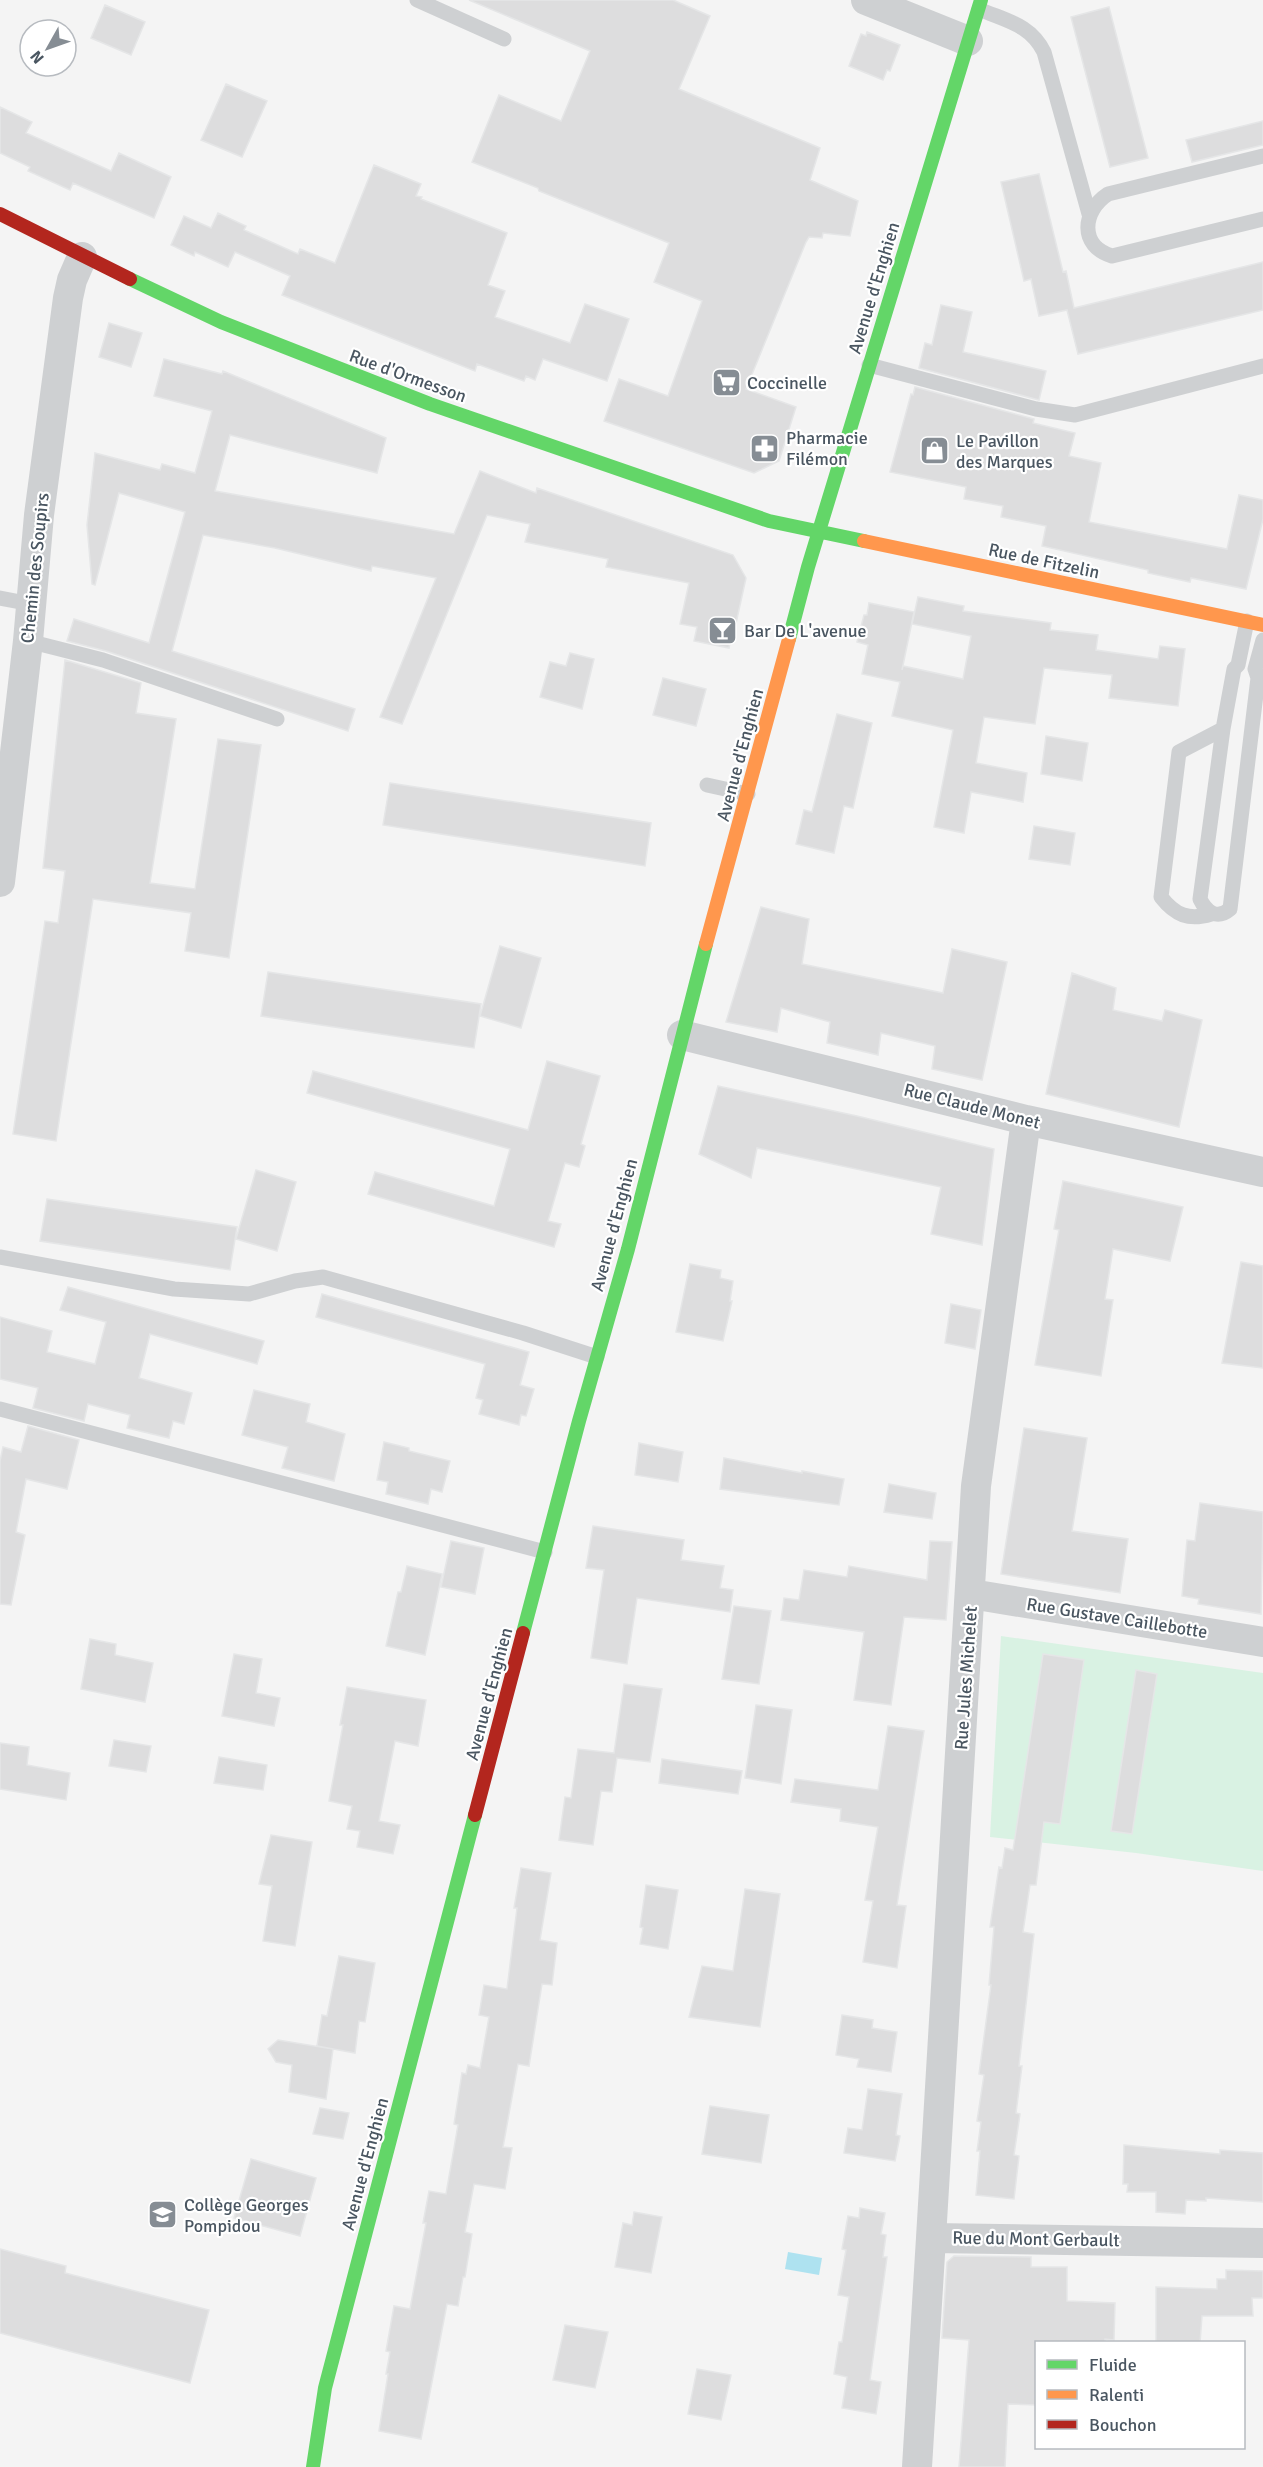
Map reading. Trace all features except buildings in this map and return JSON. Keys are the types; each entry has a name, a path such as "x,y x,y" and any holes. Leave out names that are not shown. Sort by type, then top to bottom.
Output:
{"main road":[{"name":"Avenue d'Enghien","path":"313,2467 325,2388 682,1035 819,531 980,4"},
{"name":"Rue d'Ormesson","path":"0,214 82,257 221,322 430,404 769,521 819,531"},
{"name":"Rue de Fitzelin","path":"819,531 1256,623"}],"street":[{"path":"866,0 968,41"},
{"name":"Chemin des Soupirs","path":"0,882 28,641 39,515 68,298 72,280 82,257"},
{"name":"Rue Claude Monet","path":"682,1035 1026,1120 1263,1172"},
{"name":"Rue Jules Michelet","path":"931,2238 976,1486 1026,1120"},
{"name":"Rue Gustave Caillebotte","path":"971,1594 1263,1642"},
{"name":"Rue du Mont Gerbault","path":"917,2467 931,2238 1263,2243"}],"lane":[{"path":"417,0 504,39"},
{"path":"980,4 1028,30 1038,40 1044,52 1089,214 1087,226 1094,244 1102,253 1112,256 1263,219"},
{"path":"1089,214 1108,194 1263,156"},
{"path":"869,365 1036,409 1075,415 1263,366"},
{"path":"0,598 31,604"},
{"path":"1211,914 1204,909 1200,900 1223,729 1234,669 1238,665 1263,608"},
{"path":"1223,729 1179,752 1161,897 1171,910 1194,918 1211,914 1220,915 1230,909 1258,678 1256,669 1263,640"},
{"path":"28,641 103,660 277,719"},
{"path":"1238,665 1256,669"},
{"path":"707,785 748,794"},
{"path":"0,1257 174,1289 249,1294 295,1281 323,1277 523,1333 597,1357"},
{"path":"0,1409 545,1552"}],"green space":[{"path":"1001,1636 1263,1673 1263,1871 1136,1853 990,1837"}],"water":[{"path":"788,2252 822,2258 819,2275 785,2269"}],"traffic: fast":[{"path":"789,639 808,567 981,0"},
{"path":"130,279 221,322 430,404 769,521 864,541"},
{"path":"523,1633 579,1421 628,1249 706,944"},
{"path":"313,2467 325,2388 475,1815"}],"traffic: slow":[{"path":"864,541 1263,625"},
{"path":"706,944 789,639"}],"traffic: jam":[{"path":"0,214 130,279"},
{"path":"475,1815 523,1633"}],"place":[{"name":"Coccinelle","path":"726,383"},
{"name":"Pharmacie Filémon","path":"765,448"},
{"name":"Le Pavillon des Marques","path":"935,451"},
{"name":"Bar De L'avenue","path":"723,631"},
{"name":"Collège Georges Pompidou","path":"163,2215"}]}
